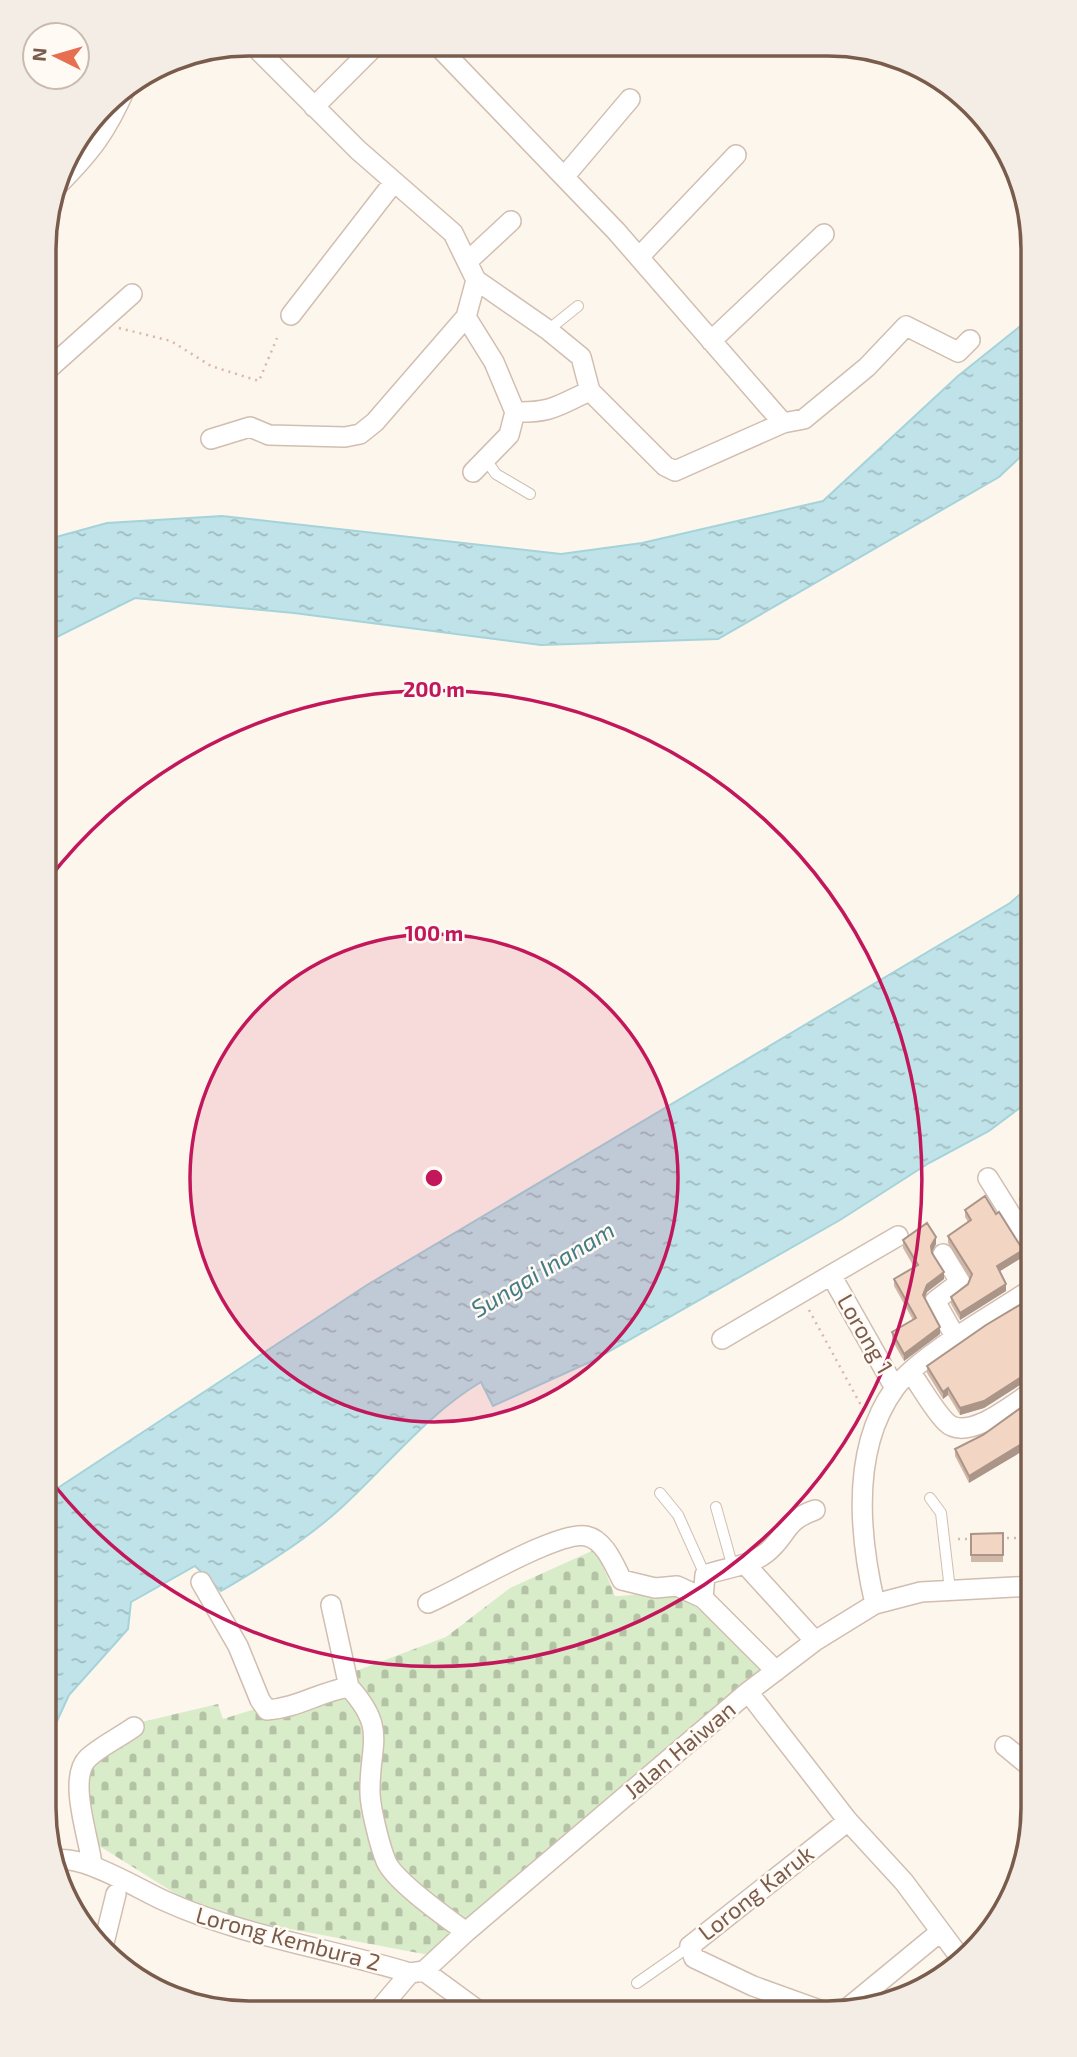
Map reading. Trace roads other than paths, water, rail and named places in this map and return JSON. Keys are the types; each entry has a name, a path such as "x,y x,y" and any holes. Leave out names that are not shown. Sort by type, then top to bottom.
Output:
{"street":[{"path":"264,56 394,182 453,233 476,280 548,330 581,357 590,391 665,466 674,471 783,423 804,419 867,367 906,326 958,352 970,340"},
{"path":"314,107 365,56"},
{"path":"448,56 639,257 783,423"},
{"path":"564,177 630,99"},
{"path":"74,168 110,125 117,109"},
{"path":"639,257 736,155"},
{"path":"291,315 394,182"},
{"path":"468,261 511,221"},
{"path":"711,341 824,234"},
{"path":"211,439 250,428 269,435 345,437 359,434 376,422 467,317 476,280"},
{"path":"56,362 132,294"},
{"path":"467,317 494,362 515,412 509,435 480,466"},
{"path":"515,412 542,413 563,406 590,391"},
{"path":"988,1178 1021,1231"},
{"name":"Lorong 1","path":"895,1388 831,1275 898,1236"},
{"path":"943,1254 960,1282 935,1301 956,1338"},
{"path":"722,1339 802,1295 831,1275"},
{"path":"875,1604 867,1569 863,1491 864,1462 874,1430 895,1388 911,1373 956,1338 1021,1296"},
{"path":"911,1373 947,1423 956,1429 970,1430 1021,1398"},
{"path":"703,1598 705,1575 739,1567 768,1551 796,1517 815,1510"},
{"path":"428,1603 466,1587 506,1563 568,1537 585,1535 600,1542 622,1580 655,1587 677,1586 703,1598 776,1671"},
{"path":"739,1567 815,1640"},
{"path":"201,1582 238,1646 260,1700 267,1710 292,1708 329,1690 349,1687"},
{"name":"Jalan Haiwan","path":"388,2001 417,1972 748,1692 815,1640 875,1604 921,1592 1021,1587"},
{"path":"331,1605 349,1687 365,1705 375,1734 369,1794 386,1863 435,1908 466,1931"},
{"path":"748,1692 848,1821 904,1882 956,1952"},
{"path":"92,1864 79,1796 82,1768 87,1759 134,1727"},
{"path":"1006,1746 1021,1759"},
{"name":"Lorong Karuk","path":"795,2001 753,1986 694,1958 690,1946 848,1821"},
{"name":"Lorong Kembura 2","path":"63,1860 75,1858 92,1864 110,1876 209,1921 417,1972 463,2001"},
{"path":"106,1937 116,1894"},
{"path":"860,1998 940,1932"}],"lane":[{"path":"548,330 578,306"},
{"path":"480,466 530,494"},
{"path":"660,1493 678,1515 705,1575"},
{"path":"930,1498 941,1513 950,1590"},
{"path":"716,1507 739,1567"},
{"path":"637,1983 690,1946"}],"water":[{"path":"1021,326 1021,456 999,477 718,639 541,645 294,613 135,598 56,638 56,537 107,523 222,516 561,554 642,543 823,501 958,376"},
{"name":"Sungai Inanam","path":"1021,893 1021,1107 989,1131 929,1163 840,1220 592,1361 493,1406 481,1382 425,1425 327,1520 283,1552 221,1591 195,1566 131,1602 128,1629 69,1695 56,1723 56,1489 367,1285 1010,903"}]}
